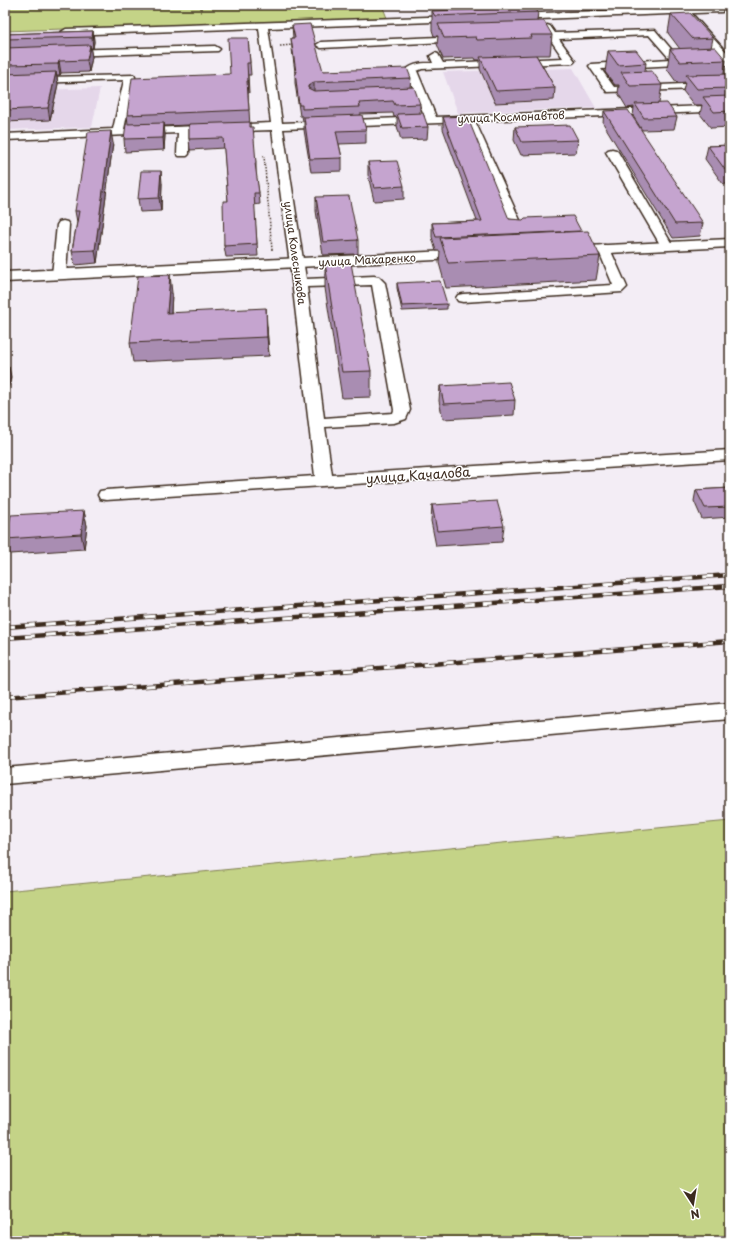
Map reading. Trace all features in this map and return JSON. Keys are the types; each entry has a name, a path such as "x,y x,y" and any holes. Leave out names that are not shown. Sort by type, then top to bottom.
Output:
{"main road":[{"path":"681,8 730,62"},
{"path":"556,251 730,243"},
{"name":"улица Макаренко","path":"5,277 486,255"}],"street":[{"path":"506,17 681,8 719,10"},
{"path":"432,120 417,93 411,70 420,66 570,61 540,16"},
{"path":"60,32 466,19"},
{"path":"421,20 439,66"},
{"name":"улица Колесникова","path":"263,26 297,264 324,481"},
{"path":"102,78 108,31"},
{"path":"514,38 652,32 677,62 594,66 611,90 730,86"},
{"path":"322,45 475,39"},
{"path":"51,54 105,59 214,49"},
{"path":"5,81 130,78 118,133"},
{"name":"улица Космонавтов","path":"5,137 730,108"},
{"path":"469,119 518,229"},
{"path":"183,154 184,130"},
{"path":"612,152 667,246"},
{"path":"59,275 63,225"},
{"path":"463,298 616,289 620,287 604,249"},
{"path":"299,283 374,280 378,283 402,410 400,416 394,418 316,423"},
{"name":"улица Качалова","path":"106,495 730,455"},
{"path":"5,776 730,711"}],"path":[{"path":"266,46 322,45"}],"shaded area":[{"path":"573,68 596,108 458,113 443,72"},
{"path":"100,88 92,127 5,130 5,91"}],"green space":[{"path":"5,5 382,5 387,18 5,31"},
{"path":"730,821 730,1241 5,1241 5,891"}],"building":[{"path":"535,7 538,12 435,16 432,11"},
{"path":"690,13 713,38 693,39 671,14"},
{"path":"544,21 552,35 531,35 532,38 477,40 476,37 444,38 438,24"},
{"path":"310,24 323,71 407,68 411,78 314,82 308,86 308,88 314,91 414,87 420,104 395,105 393,101 359,103 360,107 302,109 302,105 299,105 295,72 291,38 295,38 292,25"},
{"path":"93,31 92,37 5,39 5,34"},
{"path":"228,38 248,38 250,63 247,63 249,110 127,115 132,78 230,74"},
{"path":"90,45 87,60 59,61 58,64 5,65 5,48"},
{"path":"715,47 726,60 680,62 670,49"},
{"path":"636,50 646,63 618,65 608,51"},
{"path":"536,55 555,88 496,91 480,57"},
{"path":"652,71 662,85 630,86 621,72"},
{"path":"56,72 48,108 5,110 5,74"},
{"path":"730,74 730,88 697,89 686,75"},
{"path":"730,96 730,111 714,112 703,97"},
{"path":"667,103 677,117 644,118 635,104"},
{"path":"628,110 703,223 675,224 604,111"},
{"path":"423,113 428,127 402,128 397,114"},
{"path":"362,115 366,130 336,131 342,158 310,159 304,117"},
{"path":"467,116 509,219 523,220 525,218 573,216 581,231 436,237 432,223 482,221 443,117"},
{"path":"250,122 250,127 253,127 255,163 259,193 254,193 257,244 224,246 223,201 228,201 223,138 189,139 189,124"},
{"path":"164,123 163,138 124,139 126,124"},
{"path":"570,125 578,140 522,142 515,127"},
{"path":"111,131 95,250 72,251 79,211 75,211 88,132"},
{"path":"730,145 730,171 726,171 708,146"},
{"path":"397,161 404,186 374,188 368,162"},
{"path":"141,171 161,171 159,198 138,199"},
{"path":"349,196 358,240 323,242 316,197"},
{"path":"588,231 600,256 448,263 440,238"},
{"path":"325,263 351,263 371,371 342,372"},
{"path":"170,275 167,313 266,308 267,337 130,343 138,276"},
{"path":"440,281 447,304 402,306 397,283"},
{"path":"5,367 9,367 5,384"},
{"path":"509,382 515,400 444,404 440,386"},
{"path":"730,488 730,507 705,508 696,490"},
{"path":"497,501 504,526 437,531 432,505"},
{"path":"84,511 81,534 6,539 11,515"}],"railway":[{"path":"5,627 730,575"},
{"path":"5,638 730,586"},
{"path":"5,697 730,641"}]}
